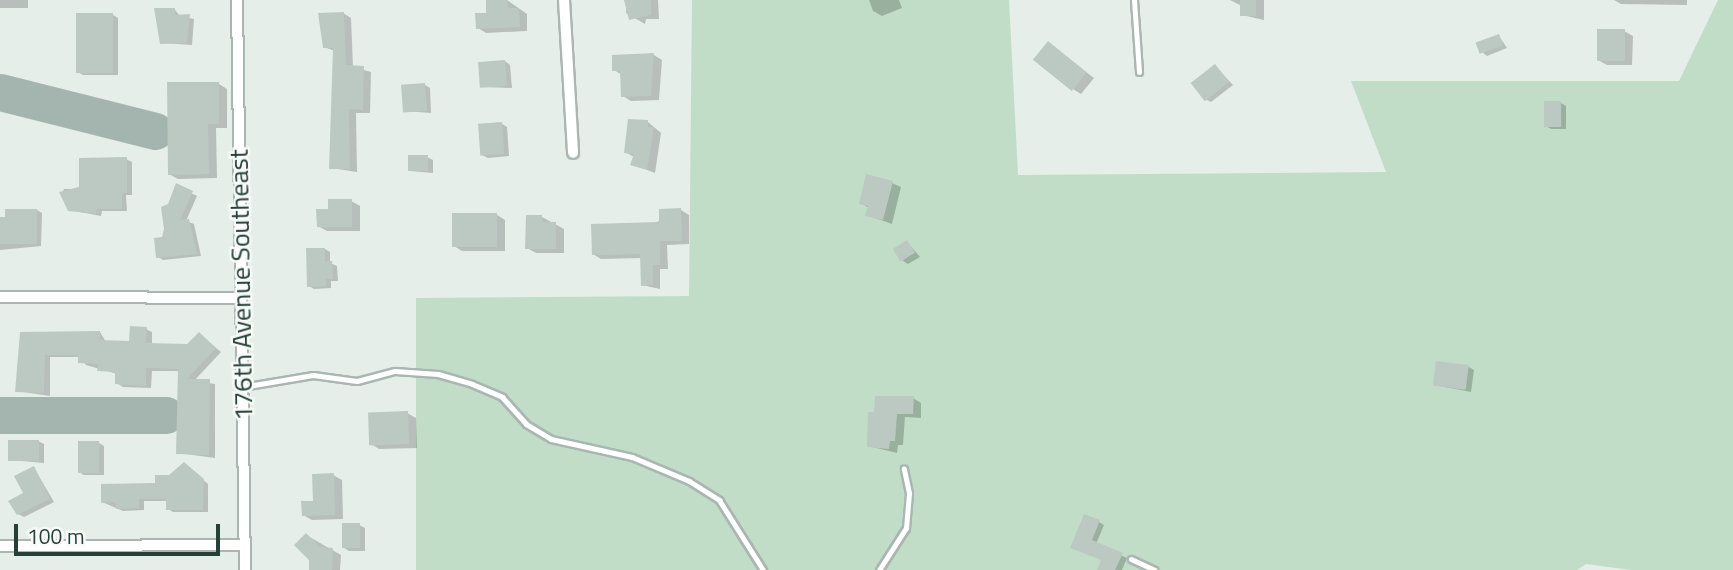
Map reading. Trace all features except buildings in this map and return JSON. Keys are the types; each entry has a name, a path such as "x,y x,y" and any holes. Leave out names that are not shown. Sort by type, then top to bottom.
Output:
{"street":[{"name":"176th Avenue Southeast","path":"237,0 245,570"},
{"path":"564,0 573,153"},
{"path":"0,297 241,298"},
{"path":"0,546 245,545"}],"lane":[{"path":"1134,0 1139,72"},
{"path":"242,387 313,375 357,381 394,371 438,374 472,384 502,397 526,424 551,439 632,457 689,481 719,499 763,570"},
{"path":"879,570 906,528 909,492 904,469"},
{"path":"1131,559 1155,570"}],"green space":[{"path":"692,0 1009,0 1018,175 1386,172 1351,81 1679,81 1718,0 1733,0 1733,570 1631,570 1586,564 1577,570 416,570 416,298 689,296"}],"taxiway":[{"path":"0,92 155,131"},
{"path":"0,415 166,415"}]}
